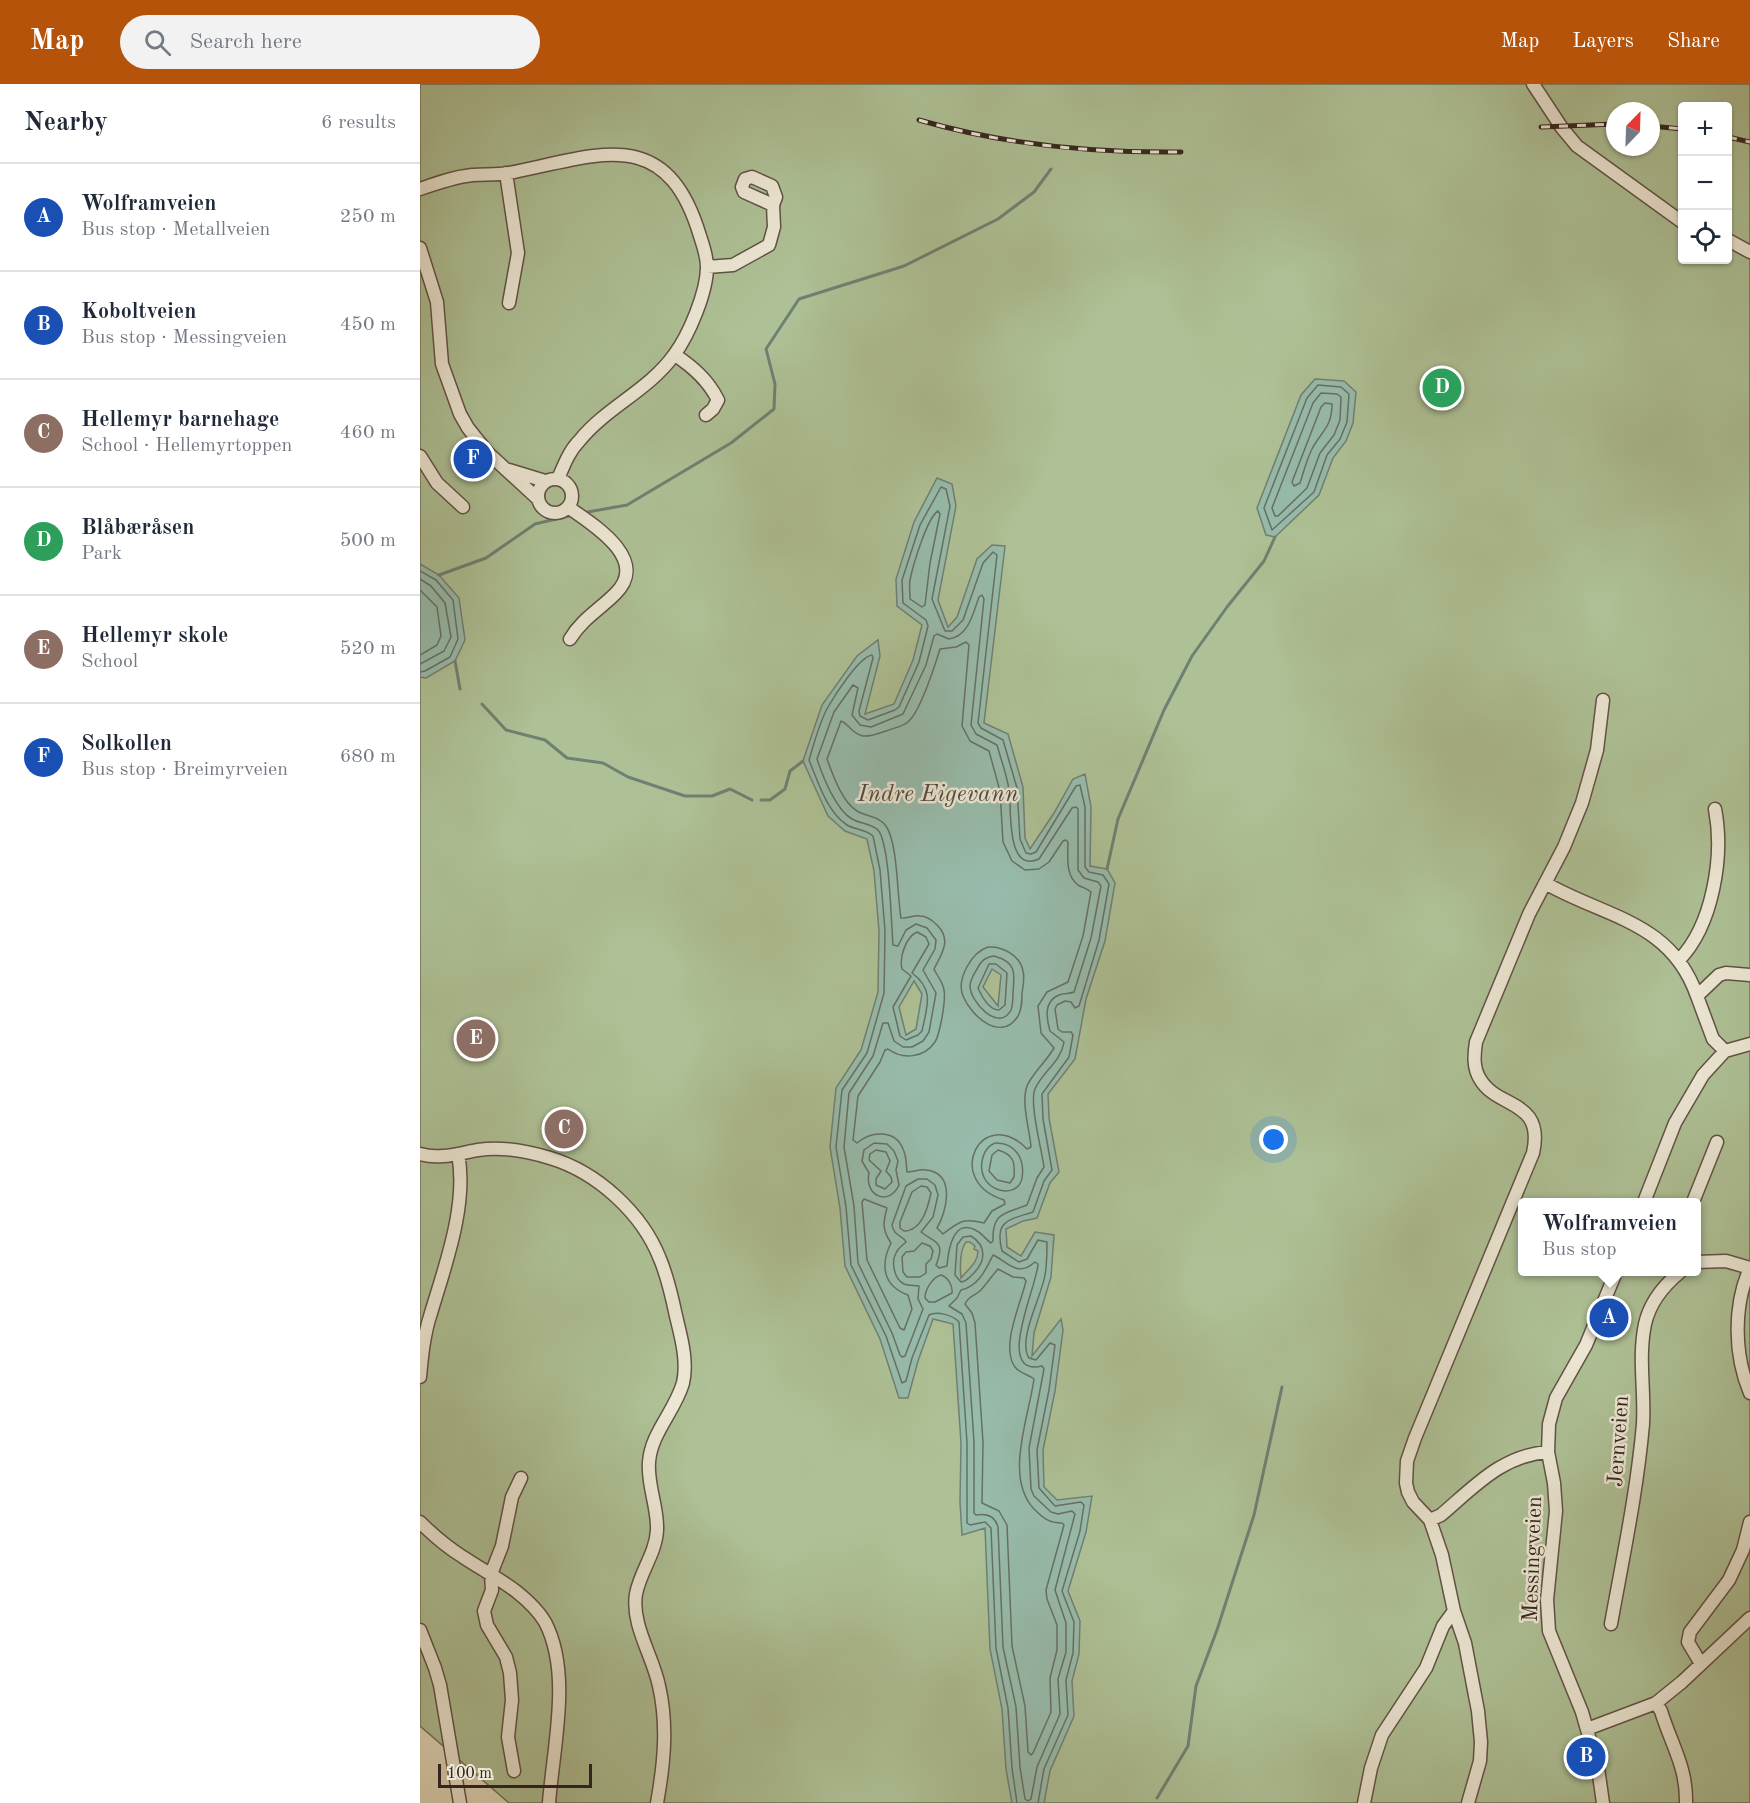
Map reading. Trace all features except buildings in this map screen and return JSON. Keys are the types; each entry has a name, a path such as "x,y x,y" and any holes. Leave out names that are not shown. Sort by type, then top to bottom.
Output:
{"street":[{"path":"1533,84 1562,128 1577,146 1678,218"},
{"path":"420,189 458,177 506,173 599,154 622,154 642,159 665,172 686,200 699,232 707,267 702,299 675,355 636,392 588,431 572,449 552,480 539,489 538,500"},
{"path":"506,173 518,253 509,303"},
{"path":"707,267 733,266 769,245 774,227 773,205"},
{"path":"1732,242 1750,252"},
{"path":"420,248 437,302 440,356 453,399 468,428 476,439 548,512 558,513 568,507 572,498 570,488 563,481 505,468"},
{"path":"675,355 696,370 715,394 717,404 706,415"},
{"path":"420,456 437,483 463,507"},
{"path":"568,507 613,541 625,561 626,570 620,589 583,620 570,639"},
{"path":"1468,1803 1480,1761 1481,1735 1472,1672 1466,1643 1430,1520 1413,1502 1408,1492 1407,1461 1467,1311 1530,1164 1536,1142 1534,1127 1526,1113 1486,1087 1480,1079 1474,1055 1476,1042 1529,914 1564,847 1587,787 1601,733 1603,700"},
{"path":"1679,960 1697,934 1713,895 1718,830 1715,809"},
{"path":"1545,883 1634,923 1659,939 1679,960 1692,982 1708,1030 1720,1048 1725,1051"},
{"path":"1696,996 1719,975 1726,973 1750,975"},
{"path":"1646,1198 1682,1108 1703,1075 1725,1051 1750,1044"},
{"path":"1695,1198 1717,1142"},
{"path":"420,1154 425,1156 511,1149 550,1158 581,1171 617,1197 635,1217 654,1246 669,1285 685,1369 679,1394 651,1450 649,1475 657,1518 657,1532 639,1584 636,1608 637,1618 659,1686 664,1712 665,1746 657,1803"},
{"path":"420,1377 426,1329 454,1231 460,1178 458,1154"},
{"path":"1701,1262 1726,1261 1750,1268 1741,1294 1737,1324 1744,1379 1750,1393"},
{"name":"Messingveien","path":"1603,1803 1598,1768 1587,1729 1549,1631 1547,1600 1556,1511 1548,1452 1549,1424 1556,1398 1586,1345 1614,1276"},
{"name":"Jernveien","path":"1611,1624 1637,1476 1643,1413 1641,1352 1645,1324 1653,1301 1675,1276"},
{"path":"1430,1520 1441,1515 1505,1464 1525,1455 1548,1452"},
{"path":"514,1771 508,1737 512,1700 510,1673 506,1657 490,1632 484,1617 492,1590 490,1574 502,1546 512,1499 521,1478"},
{"path":"420,1522 461,1556 517,1592 544,1621 552,1640 558,1684 549,1803"},
{"path":"1701,1664 1688,1642 1690,1632 1730,1580 1738,1565 1750,1522"},
{"path":"1364,1803 1371,1768 1382,1735 1425,1668 1443,1626 1455,1611"},
{"path":"1587,1729 1656,1703 1750,1618"},
{"path":"420,1630 440,1685 460,1803"},
{"path":"1656,1703 1683,1767 1686,1803"}],"shaded area":[{"path":"420,84 1750,84 1750,1803 509,1803 420,1726"}],"water":[{"path":"1315,379 1344,381 1356,392 1353,423 1346,441 1333,458 1319,495 1275,537 1266,535 1257,508 1301,395"},
{"name":"Indre Eigevann","path":"937,478 952,484 956,506 938,600 948,627 957,617 977,559 992,545 1005,546 984,723 1008,734 1023,787 1025,838 1030,849 1073,779 1085,774 1091,807 1090,866 1107,869 1115,883 1105,941 1086,999 1075,1059 1048,1094 1049,1118 1059,1172 1050,1183 1037,1218 1023,1221 1006,1229 1007,1247 1021,1256 1035,1232 1054,1235 1051,1277 1034,1333 1032,1356 1061,1319 1063,1330 1055,1391 1043,1450 1044,1487 1057,1500 1092,1496 1086,1532 1068,1591 1080,1621 1079,1654 1072,1681 1074,1716 1050,1771 1044,1803 1012,1803 1006,1769 1002,1709 990,1649 985,1528 962,1535 961,1443 953,1324 933,1319 908,1398 899,1398 880,1339 845,1266 840,1208 830,1147 836,1088 861,1050 878,992 879,931 874,871 867,839 845,831 828,816 803,761 822,705 857,656 878,640 880,656 865,714 894,704 913,660 922,625 897,606 896,579 914,522","holes":["992,969 1001,975 998,1006 983,987","914,981 922,994 916,1029 906,1035 899,1007","966,1242 970,1242 975,1246 974,1249 978,1251 978,1255 961,1278 962,1250"]},
{"path":"420,564 439,575 459,598 465,640 455,661 426,678 420,677"}],"waterway":[{"path":"582,513 627,505 731,443 774,409 775,384 766,349 799,299 904,266 998,219 1034,192 1051,169"},
{"path":"439,575 486,558 535,524 573,515"},
{"path":"1107,869 1118,819 1164,710 1192,656 1264,561 1275,537"},
{"path":"455,661 460,689"},
{"path":"482,704 506,730 545,740 567,758 603,763 628,777 685,796 712,796 730,789 752,800"},
{"path":"761,800 770,800 785,789 790,771 803,761"},
{"path":"1157,1798 1188,1746 1196,1686 1217,1630 1254,1515 1282,1387"}],"railway":[{"path":"919,120 984,136 1049,146 1114,151 1181,152"},
{"path":"1541,127 1606,124"},
{"path":"1660,127 1678,129"},
{"path":"1732,138 1750,142"}],"place":[{"name":"Blåbæråsen","path":"1442,388"},
{"name":"Solkollen","path":"473,459"},
{"name":"Hellemyr skole","path":"476,1039"},
{"name":"Hellemyr barnehage","path":"564,1129"},
{"name":"Wolframveien","path":"1609,1318"},
{"name":"Koboltveien","path":"1586,1757"}]}
